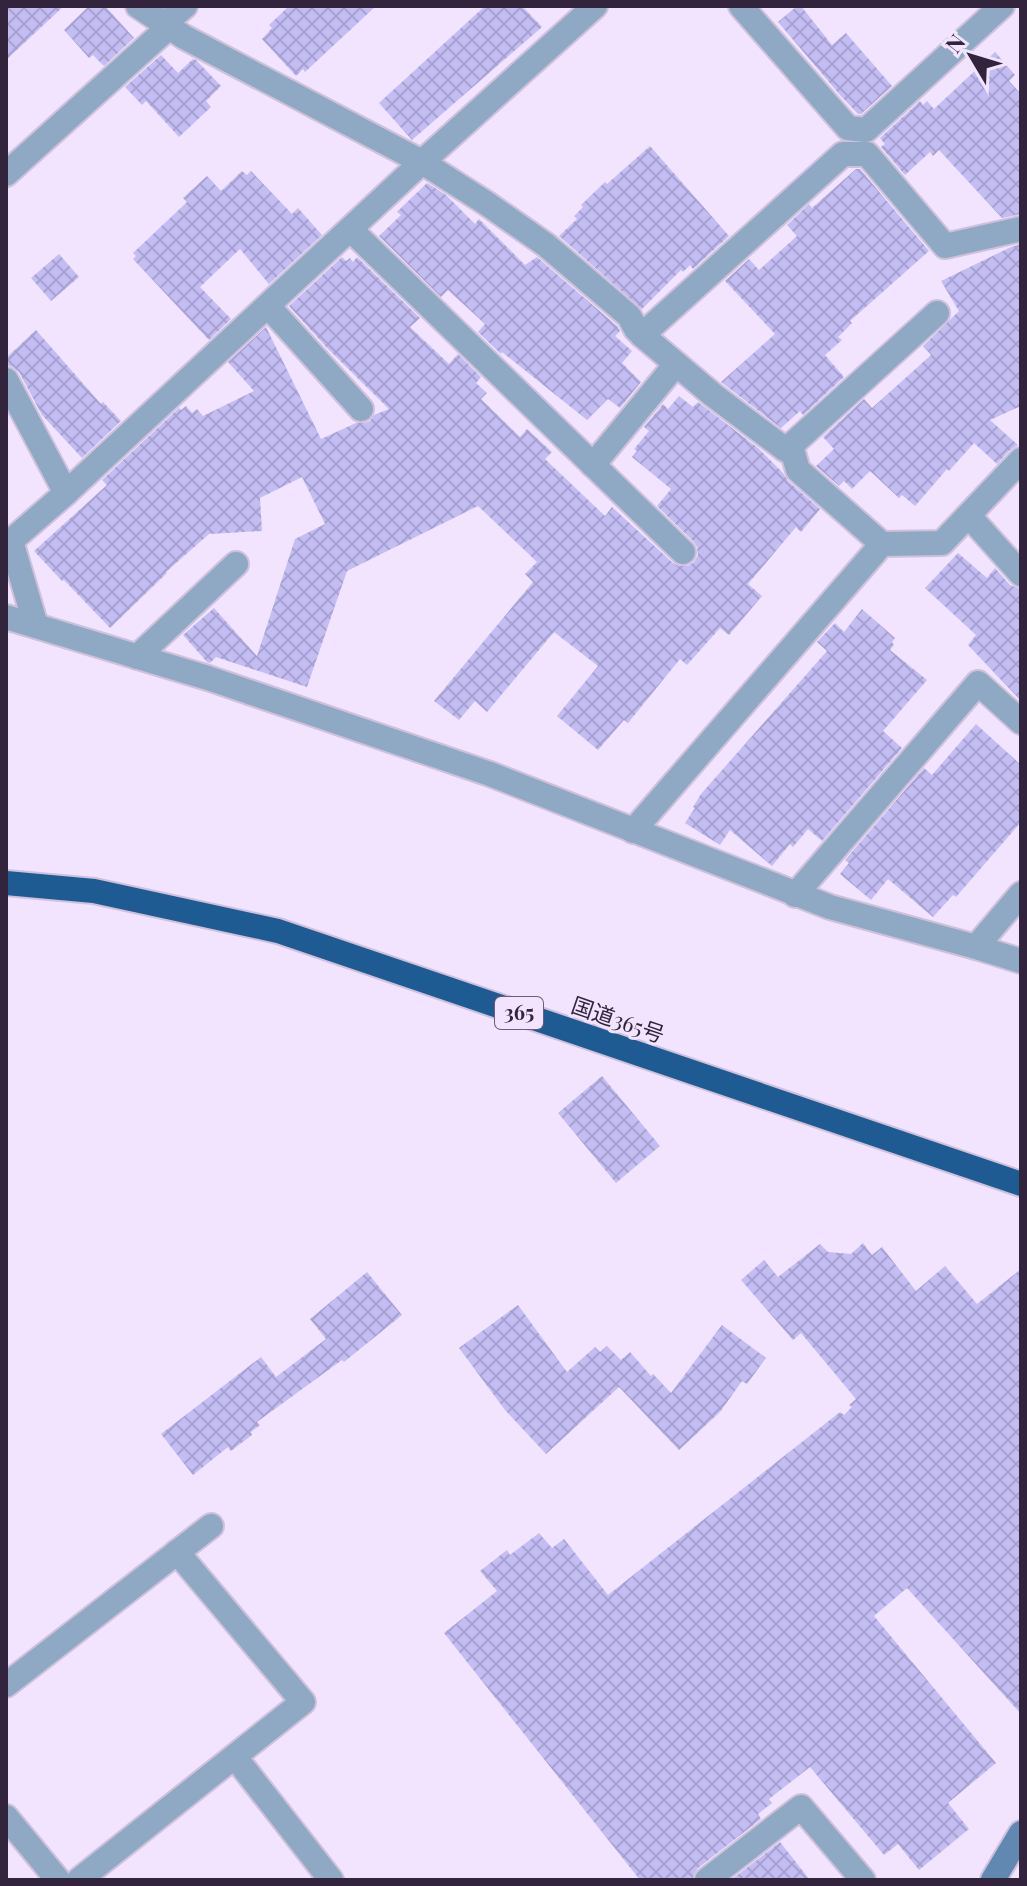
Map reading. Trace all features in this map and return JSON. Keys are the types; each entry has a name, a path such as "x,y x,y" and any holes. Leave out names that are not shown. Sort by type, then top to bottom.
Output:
{"highway":[{"name":"国道365号","path":"6,883 94,891 278,931 1021,1184"}],"main road":[{"path":"993,1880 1021,1833"}],"street":[{"path":"138,6 184,37 422,162 486,203 546,245 629,316 642,335 713,395 786,450 937,313"},
{"path":"6,174 185,6"},
{"path":"36,626 11,541 595,6"},
{"path":"741,6 848,128 866,130 1002,6"},
{"path":"854,154 856,129"},
{"path":"642,335 843,154 867,154 945,246 1021,229"},
{"path":"351,230 683,552"},
{"path":"268,306 361,409"},
{"path":"593,465 676,364"},
{"path":"6,380 66,493"},
{"path":"791,446 798,470 882,544 942,543 1021,460"},
{"path":"969,516 1021,574"},
{"path":"633,831 882,544"},
{"path":"137,657 236,564"},
{"path":"6,617 208,678 490,774 830,907 1021,961"},
{"path":"795,895 978,683 1021,722"},
{"path":"976,947 1021,894"},
{"path":"6,1685 211,1526"},
{"path":"79,1880 303,1702 177,1552"},
{"path":"235,1757 331,1880"},
{"path":"707,1880 801,1807 863,1880"},
{"path":"6,1817 58,1880"}],"building":[{"path":"6,6 64,6 6,60"},
{"path":"89,6 105,6 134,38 104,66 93,55 89,58 64,30"},
{"path":"289,6 376,6 305,72 303,69 296,76 262,39 272,28 269,25"},
{"path":"485,6 522,6 542,27 412,140 379,103"},
{"path":"801,6 832,45 846,33 892,86 861,114 840,95 778,22"},
{"path":"995,52 1015,75 1009,81 1021,94 1021,214 1002,218 939,150 933,156 930,152 905,175 881,147 885,144 880,138 920,101 923,105 927,101 934,109"},
{"path":"161,55 178,73 193,59 196,60 221,86 206,101 211,107 179,137 146,101 142,105 125,87"},
{"path":"650,146 729,236 693,269 690,265 683,272 681,270 642,309 559,236 577,219 574,216 583,207 581,205"},
{"path":"856,169 860,169 929,251 850,321 852,323 838,337 842,340 825,355 844,377 803,415 800,411 781,428 721,382 775,334 725,281 749,259 759,270 797,236 787,225 809,204 812,208"},
{"path":"242,171 247,175 251,171 292,214 298,208 322,235 269,284 240,249 200,287 231,319 209,340 133,259 136,256 133,253 187,202 183,198 207,176 221,191"},
{"path":"427,183 446,195 475,224 479,219 525,265 537,257 617,326 620,331 615,336 632,351 622,363 641,382 620,408 608,399 587,420 501,354 478,332 485,324 448,290 441,297 379,236 401,215 397,212"},
{"path":"1021,244 1021,406 990,420 1018,445 997,464 974,443 915,506 902,495 899,498 870,471 852,489 844,481 839,486 816,466 834,449 823,437 864,399 872,408 931,355 923,346 959,311 941,281"},
{"path":"59,254 79,277 51,301 31,278"},
{"path":"342,257 346,261 350,258 353,262 357,257 420,318 410,327 449,364 458,354 481,377 476,383 487,393 481,399 520,437 527,429 552,452 545,459 605,516 612,507 673,563 688,566 694,562 698,555 697,547 657,506 671,489 632,457 637,451 634,449 649,431 644,427 663,404 668,409 679,396 693,407 698,402 758,448 788,481 820,509 801,532 796,527 748,584 762,596 729,635 720,628 687,665 680,659 628,723 624,720 598,750 557,716 598,666 554,632 487,712 475,701 459,720 434,701 533,582 525,574 537,562 478,506 347,571 307,687 216,657 207,662 183,635 214,608 257,656 295,539 325,524 302,477 260,498 262,531 209,534 110,628 34,551 107,485 102,480 179,408 181,410 186,406 192,413 197,409 203,416 254,391 228,362 266,327 321,439 356,423 370,421 374,415 389,409 289,306"},
{"path":"36,330 101,404 103,402 121,421 82,458 42,415 19,372 6,365 6,358"},
{"path":"958,553 987,578 995,568 1010,585 1021,589 1021,701 968,645 976,635 925,588"},
{"path":"862,609 895,638 890,650 927,680 883,731 902,748 822,841 808,829 793,847 790,844 772,866 730,830 720,845 685,823 701,794 827,651 817,642 835,623 844,632"},
{"path":"976,724 1021,765 1021,822 956,897 953,895 933,917 888,879 871,900 840,874 849,863 845,860 924,768 932,775"},
{"path":"602,1076 660,1146 616,1183 558,1113"},
{"path":"863,1243 872,1255 882,1247 916,1291 945,1266 977,1304 1021,1269 1021,1714 907,1588 874,1616 996,1763 948,1803 969,1829 919,1870 898,1844 884,1855 810,1767 769,1799 772,1803 758,1814 761,1819 698,1868 692,1880 640,1880 444,1633 497,1591 480,1571 507,1550 510,1555 539,1533 552,1548 564,1539 608,1595 840,1412 844,1415 856,1399 801,1333 793,1340 741,1280 764,1260 778,1277 820,1244 828,1252 851,1254"},
{"path":"367,1272 402,1315 344,1362 342,1360 257,1422 260,1425 251,1432 252,1435 231,1451 228,1447 193,1475 161,1434 261,1357 276,1377 326,1339 310,1319"},
{"path":"518,1305 567,1372 595,1347 600,1352 607,1346 621,1360 630,1352 671,1393 722,1325 766,1358 747,1384 742,1381 720,1412 679,1450 619,1387 546,1454 505,1410 459,1348"},
{"path":"780,1842 810,1880 731,1880"}]}
